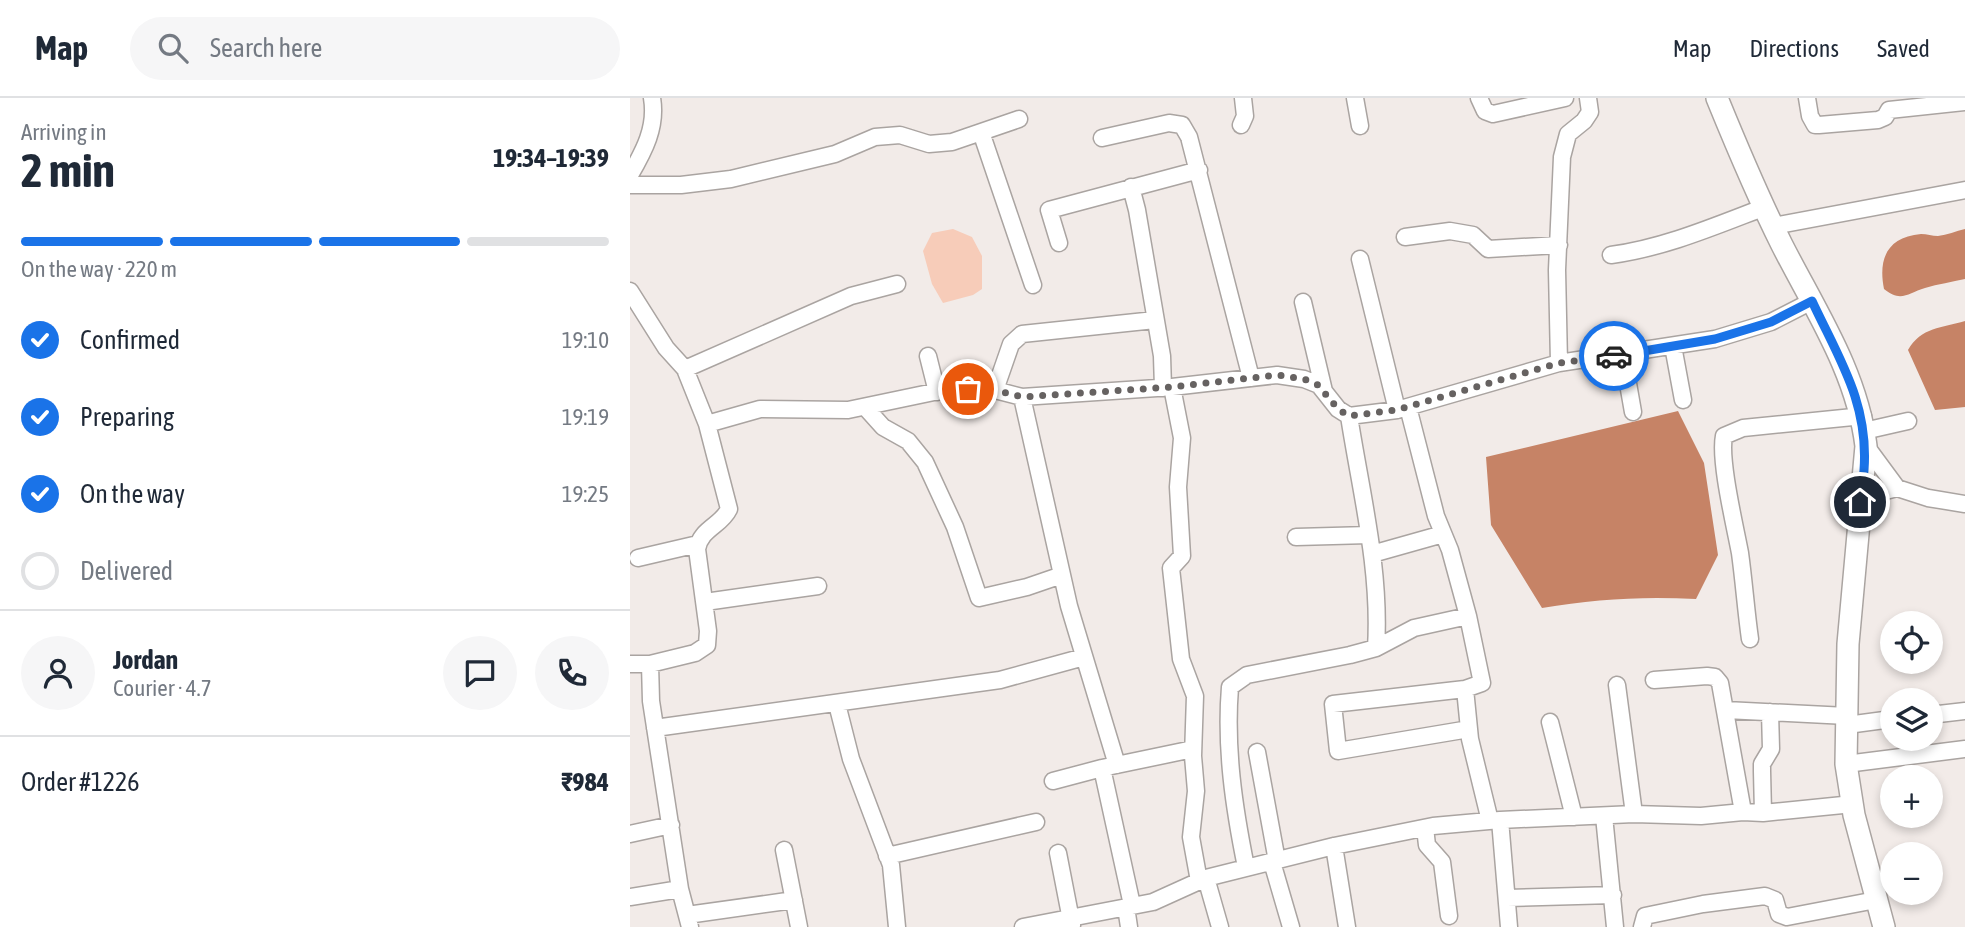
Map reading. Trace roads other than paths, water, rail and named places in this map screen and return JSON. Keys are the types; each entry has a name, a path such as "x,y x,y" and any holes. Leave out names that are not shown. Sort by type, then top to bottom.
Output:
{"main road":[{"path":"1717,98 1769,217 1850,378 1864,431 1862,497 1847,644 1846,764 1853,804 1884,927"}],"street":[{"path":"630,175 646,147 653,121 653,100 670,98"},
{"path":"1241,125 1245,116 1243,98"},
{"path":"1355,98 1360,126"},
{"path":"1479,98 1485,111 1493,114 1564,98"},
{"path":"1559,363 1559,245 1563,148 1568,134 1584,121 1590,112 1588,98"},
{"path":"1807,98 1810,116 1815,125 1878,120 1885,117 1889,104 1965,102"},
{"path":"630,185 681,185 731,179 835,154 874,137 900,135 929,144 952,142 1019,119"},
{"path":"1102,138 1169,123 1184,128 1199,170 1251,378"},
{"path":"981,132 1033,285"},
{"path":"1059,243 1049,210 1199,170"},
{"path":"1131,187 1168,387 1182,439 1178,487 1182,556 1171,568 1181,659 1195,696 1193,749 1196,791 1191,837 1220,927"},
{"path":"1611,255 1640,250 1708,229 1769,217 1965,190"},
{"path":"1405,237 1450,231 1473,235 1488,249 1559,245"},
{"path":"1360,260 1402,409 1450,550 1482,683 1465,689 1333,704 1338,751 1469,729"},
{"path":"685,369 851,296 897,284"},
{"path":"630,290 666,348 685,369 707,424 729,509 724,519 705,530 698,544 708,645 695,653 650,664 630,664"},
{"path":"707,424 760,409 848,410 937,392 968,389 995,390 1022,397 1168,387 1277,375 1304,379 1318,385 1338,409 1349,416 1402,409 1559,363 1715,339 1771,322 1812,301"},
{"path":"1303,302 1324,391"},
{"path":"995,390 1011,344 1022,334 1156,320"},
{"path":"1673,346 1683,400"},
{"path":"1623,355 1633,412"},
{"path":"928,356 937,392"},
{"path":"1022,397 1062,575 1110,767 1129,906 1129,927"},
{"path":"865,407 883,427 908,441 925,462 942,494 979,598 1027,587 1062,575"},
{"path":"1349,416 1372,554 1378,612 1376,648"},
{"path":"1749,639 1741,558 1725,468 1724,436 1743,428 1864,431 1909,421"},
{"path":"1864,431 1897,488"},
{"path":"1862,497 1897,488 1965,504"},
{"path":"1372,554 1443,534"},
{"path":"1296,537 1368,536"},
{"path":"638,558 698,544"},
{"path":"705,602 818,586"},
{"path":"1246,867 1235,812 1230,763 1227,714 1230,687 1247,675 1376,648 1414,628 1468,616"},
{"path":"655,728 1000,680 1084,657"},
{"path":"650,664 651,701 680,890 688,921 794,900"},
{"path":"1654,680 1715,677 1720,683 1743,812"},
{"path":"1618,685 1634,814"},
{"path":"1465,689 1469,729 1495,820 1507,898 1508,927"},
{"path":"837,704 850,759 891,865 897,927"},
{"path":"1726,710 1847,720 1880,719"},
{"path":"1943,714 1965,711"},
{"path":"1763,813 1762,764 1771,749 1770,712"},
{"path":"1550,722 1574,817"},
{"path":"1053,781 1193,749"},
{"path":"1846,764 1965,750"},
{"path":"1257,752 1275,862 1291,927"},
{"path":"1023,927 1072,922 1153,902 1203,879 1246,867 1425,828 1495,820 1634,814 1700,816 1853,804"},
{"path":"1604,816 1615,927"},
{"path":"887,856 1036,822"},
{"path":"630,834 671,825"},
{"path":"1425,828 1427,845 1442,862 1449,916"},
{"path":"1334,846 1347,927"},
{"path":"784,850 799,927"},
{"path":"1058,853 1072,922"},
{"path":"630,897 680,890"},
{"path":"1507,898 1613,895"},
{"path":"1642,927 1645,916 1703,904 1765,896 1775,900 1779,914 1787,917 1876,900"}]}
